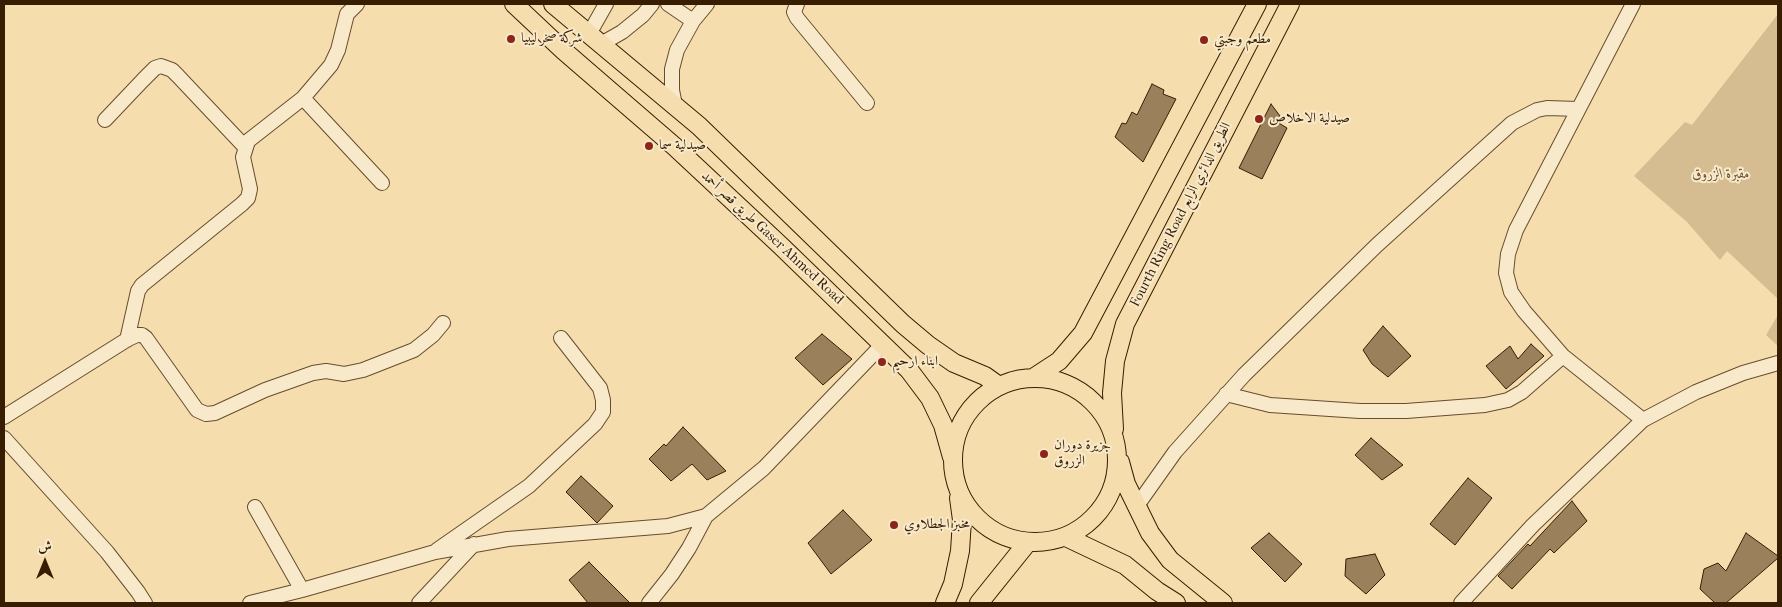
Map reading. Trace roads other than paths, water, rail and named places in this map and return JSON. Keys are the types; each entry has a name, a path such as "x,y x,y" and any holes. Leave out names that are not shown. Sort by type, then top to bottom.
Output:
{"main road":[{"name":"طريق قصر أحمد Gaser Ahmed Road","path":"514,4 564,51 674,146 909,370 930,398 943,425 952,457"},
{"name":"طريق قصر أحمد Gaser Ahmed Road","path":"553,4 675,105 903,324 954,363 985,376 999,386"},
{"path":"1034,378 1059,361 1083,333 1257,4"},
{"name":"Fourth Ring Road الطريق الدائري الرابع","path":"1114,438 1112,393 1115,362 1125,324 1290,4"},
{"path":"1118,455 1115,481 1105,504 1088,524 1066,536 1041,542 1028,542 1006,537 986,527 966,506 953,475 952,457 961,423 971,408 984,395 999,386 1016,380 1052,379 1069,385 1084,394 1098,406 1108,421 1114,438 1126,484 1150,533 1170,560 1223,603"},
{"path":"945,603 953,584 960,551 962,520 959,492"},
{"path":"1066,536 1125,565 1176,603"},
{"path":"979,603 1028,542"}],"street":[{"path":"127,340 138,291 142,285 248,198 250,189 243,157 248,141 303,98 331,66 338,50 348,14 357,4"},
{"path":"595,39 606,4"},
{"path":"595,39 622,32 643,15 652,4"},
{"path":"668,4 693,21"},
{"path":"675,105 672,90 672,69 676,50 693,21 707,4"},
{"path":"797,4 794,12 796,18 867,103"},
{"path":"1633,4 1516,230 1508,254 1506,273 1510,292 1563,356 1643,420"},
{"path":"105,120 155,68 160,66 168,68 178,76 245,147"},
{"path":"303,98 382,183"},
{"path":"1136,507 1175,452 1251,368 1377,245 1512,123 1537,110 1547,108 1578,109"},
{"path":"4,417 137,335 142,335 146,338 197,410 206,414 215,413 265,390 313,372 344,374 363,370 414,350 433,335 443,323"},
{"path":"434,552 529,486 595,424 603,412 600,388 561,338"},
{"path":"649,603 672,574 689,548 706,516 764,468 883,344"},
{"path":"1226,394 1270,405 1360,411 1406,411 1485,405 1508,400 1522,392 1563,356"},
{"path":"1461,603 1534,526 1643,420 1696,392 1743,372 1778,363"},
{"path":"4,438 107,552 145,603"},
{"path":"256,507 302,590"},
{"path":"250,603 434,552 474,544 508,538 668,526 706,516"},
{"path":"419,603 474,544"}],"place":[{"name":"شركة صخر ليبيا","path":"511,39"},
{"name":"مطعم وجبتي","path":"1204,40"},
{"name":"صيدلية الاخلاص","path":"1259,119"},
{"name":"صيدلية سما","path":"649,146"},
{"name":"ابناء ارحيم","path":"882,362"},
{"name":"جزيرة دوران الزروق","path":"1044,454"},
{"name":"مخبز الجطلاوي","path":"894,525"}],"park label":[{"name":"مقبرة الزروق","path":"1721,175"}]}
